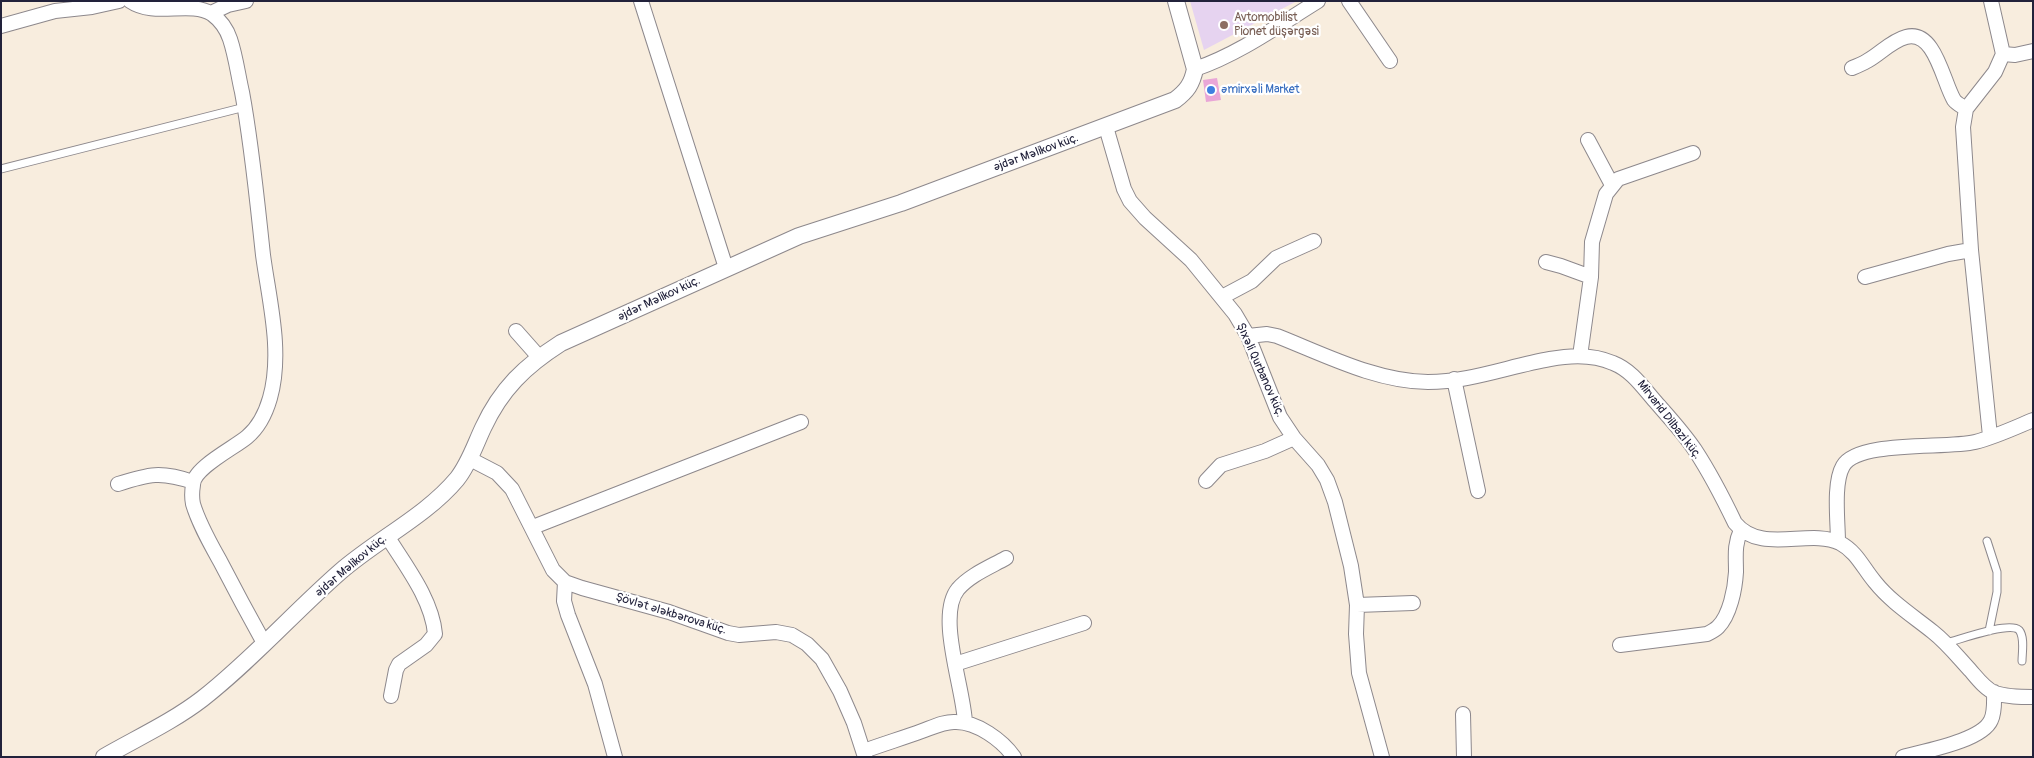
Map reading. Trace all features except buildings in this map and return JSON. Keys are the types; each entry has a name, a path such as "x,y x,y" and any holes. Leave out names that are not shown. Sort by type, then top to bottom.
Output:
{"street":[{"path":"1,26 55,11 92,7 119,1"},
{"path":"130,1 138,6 155,9 197,8 211,13 221,22 229,37 245,107 275,348 274,378 263,418 248,436 201,470 193,482 192,503 204,530 264,643"},
{"path":"211,13 228,5 246,1"},
{"path":"641,1 726,268"},
{"path":"1176,1 1195,69 1212,63 1239,49 1318,1"},
{"path":"1349,1 1390,61"},
{"path":"1990,436 1972,250 1963,127 1966,109 1995,72 2002,54 1991,1"},
{"path":"1852,68 1867,61 1896,40 1909,36 1921,39 1932,47 1949,90 1956,102 1966,109"},
{"path":"2002,54 2015,55 2033,51"},
{"name":"Əjdər Məlikov küç.","path":"104,757 157,727 200,700 222,683 341,571 440,496 458,478 470,459 493,408 521,372 539,357 561,343 799,236 902,203 1175,100 1187,91 1193,80 1195,69"},
{"name":"Şıxəli Qurbanov küç.","path":"1106,127 1124,189 1130,201 1145,218 1191,260 1243,326 1280,417 1294,438 1318,465 1327,480 1335,502 1351,566 1357,605 1356,634 1359,673 1382,757"},
{"path":"1588,140 1612,185"},
{"path":"1580,356 1591,277 1592,242 1595,226 1606,194 1618,179 1693,153"},
{"path":"1222,297 1252,281 1276,258 1314,241"},
{"path":"1866,277 1948,254 1972,250"},
{"path":"1546,262 1591,277"},
{"path":"516,331 539,357"},
{"name":"Mirvarid Dilbazi küç.","path":"1248,336 1267,334 1277,336 1376,374 1405,381 1428,382 1454,379 1551,359 1580,356 1599,358 1614,363 1627,370 1636,379 1695,450 1735,523 1741,530"},
{"path":"1454,379 1478,491"},
{"path":"1838,542 1839,478 1843,467 1849,459 1860,454 1887,448 1976,442 2033,420"},
{"path":"533,527 801,422"},
{"path":"1206,481 1221,465 1265,451 1294,438"},
{"path":"470,459 497,472 512,489 533,527 553,570 565,582 564,601 595,684 615,757"},
{"path":"118,484 146,474 173,475 193,482"},
{"path":"1620,645 1708,634 1718,628 1731,602 1736,573 1736,540 1741,530 1761,538 1826,540 1838,542 1857,556 1875,582 1899,607 1946,644 1976,678 1994,692 2033,697"},
{"path":"387,536 426,602 435,634 426,645 399,664 391,696"},
{"path":"965,723 965,708 955,664 949,618 952,597 970,579 1006,558"},
{"name":"Şövlət Ələkbərova küç.","path":"565,582 669,612 728,633 739,635 776,632 792,635 808,644 822,659 840,691 864,754"},
{"path":"1357,605 1413,603"},
{"path":"955,664 1084,623"},
{"path":"1903,757 1948,745 1986,728 1992,719 1994,692"},
{"path":"1463,714 1464,757"},
{"path":"864,754 939,725 956,722 965,723 994,736 1003,743 1014,757"}],"lane":[{"path":"1,169 245,107"},
{"path":"1987,540 1997,572 1997,592 1989,631"},
{"path":"1946,644 2008,627 2019,631 2022,636 2022,661"}],"shaded area":[{"name":"Avtomobilist Pionet düşərgəsi","path":"1190,1 1297,1 1204,50"}],"place":[{"name":"Avtomobilist Pionet düşərgəsi","path":"1224,25"},
{"name":"Əmirxəli Market","path":"1211,90"}]}
